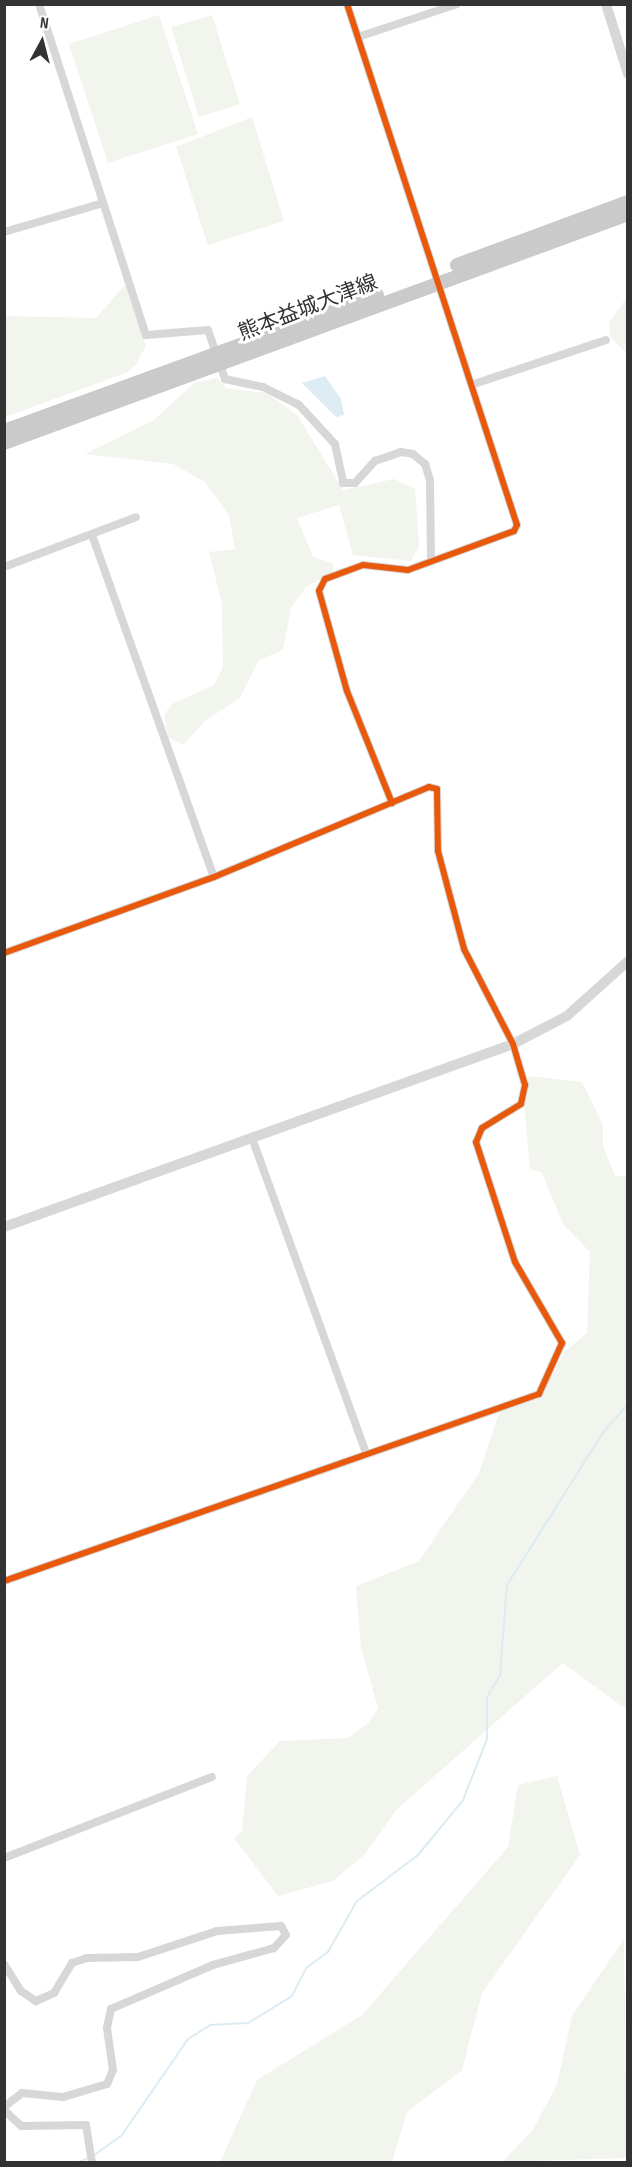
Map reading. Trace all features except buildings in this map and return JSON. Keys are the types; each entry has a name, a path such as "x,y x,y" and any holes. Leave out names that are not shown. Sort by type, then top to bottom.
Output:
{"main road":[{"name":"熊本益城大津線","path":"4,443 627,202"},
{"name":"熊本益城大津線","path":"4,431 438,277 627,214"}],"street":[{"path":"39,4 146,335 210,333 225,379 263,387 299,405 334,444 343,483 355,483 375,461 402,452 413,454 430,480 431,561"},
{"path":"347,4 474,384 517,525 514,531 408,570 363,565 325,579 319,591 347,690 392,803"},
{"path":"358,37 457,4"},
{"path":"606,4 627,74"},
{"path":"4,232 103,203"},
{"path":"474,384 606,340"},
{"path":"4,567 136,518"},
{"path":"92,535 214,877"},
{"path":"4,954 214,877 429,787 441,795 438,851 464,949 513,1044 525,1096 482,1128 476,1142 515,1262 562,1343 562,1352 539,1394 4,1581"},
{"path":"4,1227 513,1044 567,1016 627,961"},
{"path":"252,1138 366,1453"},
{"path":"4,1858 212,1777"},
{"path":"4,1964 21,1991 36,2001 54,1993 72,1964 87,1958 138,1957 217,1931 281,1926 286,1935 274,1948 213,1965 111,2009 107,2028 112,2070 107,2084 63,2097 22,2093 4,2109 21,2126 86,2125 92,2163"}],"shaded area":[{"path":"159,15 198,134 108,163 69,44"},
{"path":"212,15 240,104 199,117 171,27"},
{"path":"252,117 284,221 208,245 176,147"},
{"path":"125,285 146,346 136,364 128,372 5,417 5,316 96,318"},
{"path":"627,297 627,353 610,337 609,323"},
{"path":"325,376 341,399 344,415 336,417 302,383"},
{"path":"217,378 226,388 267,393 297,415 343,490 394,479 415,489 419,546 411,561 353,555 339,505 297,518 313,557 333,563 333,572 306,587 291,608 283,650 259,660 239,699 206,720 183,745 168,737 164,715 172,704 214,685 223,667 222,604 209,552 235,549 229,515 205,482 173,464 85,454 154,420 194,383"},
{"path":"528,1076 582,1082 603,1125 603,1146 615,1176 627,1176 627,1710 563,1663 397,1809 364,1855 333,1881 278,1896 234,1838 242,1832 247,1776 280,1741 348,1738 369,1722 378,1708 361,1648 356,1586 419,1561 479,1473 500,1410 540,1398 564,1352 587,1333 590,1252 563,1224 542,1173 530,1169 524,1104"},
{"path":"557,1776 580,1855 482,1993 462,2070 407,2112 392,2162 220,2162 257,2080 362,2015 508,1847 518,1785"},
{"path":"624,1939 627,2158 502,2162 532,2131 557,2085 572,2016"}],"waterway":[{"path":"93,2156 122,2135 188,2039 210,2025 248,2023 292,1996 306,1968 328,1952 357,1901 418,1855 463,1800 487,1739 487,1697 500,1675 507,1585 602,1434 628,1404"},
{"path":"79,2162 88,2158"}],"cycle path":[{"path":"347,4 517,525 514,531 408,570 363,565 325,579 319,591 347,691 392,803"},
{"path":"4,953 214,877 429,787 437,789 438,851 464,949 513,1044 525,1085 521,1104 482,1128 476,1142 515,1262 562,1343 539,1394 4,1581"}]}
